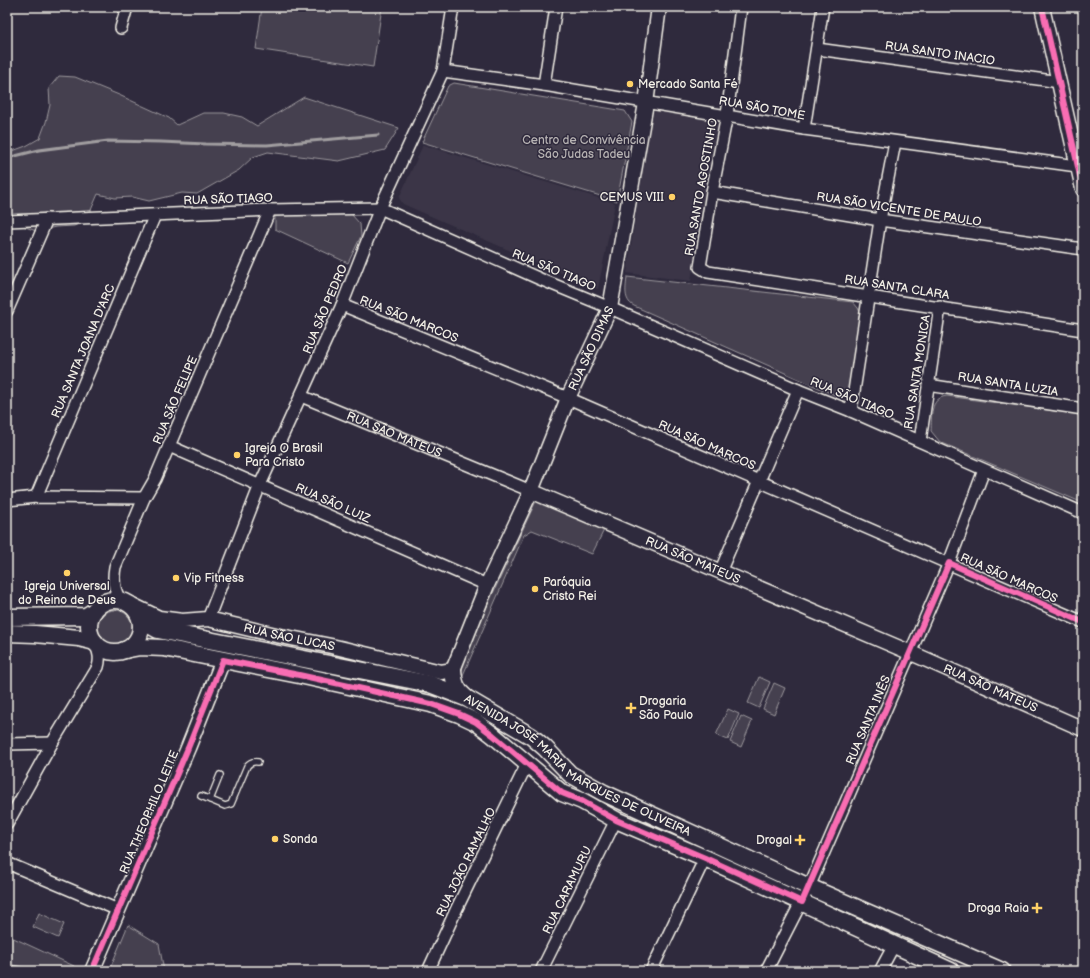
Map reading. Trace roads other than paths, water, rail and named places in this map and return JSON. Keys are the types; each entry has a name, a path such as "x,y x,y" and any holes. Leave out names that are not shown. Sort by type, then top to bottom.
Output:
{"main road":[{"path":"7,617 86,616 107,602 129,605 141,627 140,634 135,643 124,650 116,652 100,648 91,635 89,627 94,611"},
{"name":"AVENIDA JOSÉ MARIA MARQUES DE OLIVEIRA","path":"129,605 143,620 154,628 432,685 466,698 531,736 570,774 620,801 809,887 1002,971"},
{"path":"7,634 35,634 79,638 95,642"},
{"path":"212,640 221,646 223,650 223,660"},
{"name":"AVENIDA JOSÉ MARIA MARQUES DE OLIVEIRA","path":"124,650 140,647 164,648 299,675 423,703 459,714 476,722 493,734 562,792 582,801 616,820 706,858 951,971"},
{"path":"432,685 446,678 453,670"},
{"path":"453,670 455,684 460,694 466,698"},
{"path":"527,764 536,755 542,755 570,774"},
{"path":"582,801 619,813 622,808 620,801"}],"street":[{"path":"121,28 127,7"},
{"name":"RUA SÃO PEDRO","path":"208,618 260,485 342,305 380,208 443,71 453,7"},
{"path":"544,85 556,7"},
{"name":"RUA SÃO DIMAS","path":"453,670 487,585 531,491 568,398 610,308 646,103 660,7"},
{"name":"RUA SANTO AGOSTINHO","path":"708,272 700,267 712,192 727,115 741,7"},
{"path":"804,129 823,7"},
{"path":"1042,7 1083,189"},
{"name":"RUA SANTO INACIO","path":"817,49 1060,82"},
{"name":"RUA SÃO TOME","path":"443,71 544,85 804,129 1077,166"},
{"path":"851,411 880,220 895,142"},
{"name":"RUA SÃO VICENTE DE PAULO","path":"712,192 880,220 1083,249"},
{"name":"RUA SÃO TIAGO","path":"7,221 270,210 380,208 540,279 798,390 851,411 1083,512"},
{"name":"RUA SÃO FELIPE","path":"129,605 115,588 115,567 144,498 169,446 270,210"},
{"name":"RUA SANTA JOANA D'ARC","path":"36,498 155,215"},
{"path":"7,311 47,219"},
{"name":"RUA SANTA CLARA","path":"708,272 1083,330"},
{"name":"RUA SÃO MARCOS","path":"342,305 568,398 1083,622"},
{"name":"RUA SANTA MONICA","path":"920,441 940,307"},
{"name":"RUA SANTA LUZIA","path":"928,386 1083,409"},
{"path":"720,572 798,390"},
{"name":"RUA SÃO MATEUS","path":"301,396 531,491 1083,728"},
{"name":"RUA SÃO LUIZ","path":"169,446 487,585"},
{"name":"RUA SANTA INÊS","path":"766,971 809,887 909,652 949,563 984,470"},
{"path":"7,500 36,498 144,498"},
{"name":"RUA SÃO LUCAS","path":"129,605 152,615 170,620 182,621 208,618 276,635 331,646 441,672 453,670"},
{"path":"7,824 52,743 98,667 100,654 95,642"},
{"name":"RUA THEOPHILO LEITE","path":"92,971 188,748 223,660"},
{"path":"7,744 52,743"},
{"name":"RUA JOÃO RAMALHO","path":"428,971 527,764"},
{"name":"RUA CARAMURU","path":"541,971 616,820"},
{"path":"650,971 706,858"},
{"path":"7,863 118,910"},
{"path":"880,971 894,945"}],"lane":[{"path":"201,796 225,806 231,804 247,766 254,761 258,762"},
{"path":"210,800 220,775"}],"waterway":[{"path":"7,158 39,150 108,141 267,145 378,135"},
{"path":"7,965 37,971"}],"place":[{"name":"Mercado Santa Fé","path":"630,84"},
{"name":"CEMUS VIII","path":"672,197"},
{"name":"Igreja O Brasil Para Cristo","path":"237,455"},
{"name":"Igreja Universal do Reino de Deus","path":"67,573"},
{"name":"Vip Fitness","path":"176,578"},
{"name":"Paróquia Cristo Rei","path":"535,589"},
{"name":"Drogaria São Paulo","path":"631,708"},
{"name":"Sonda","path":"275,839"},
{"name":"Drogal","path":"800,840"},
{"name":"Droga Raia","path":"1037,908"}],"park label":[{"name":"Centro de Convivência São Judas Tadeu","path":"584,147"}]}
